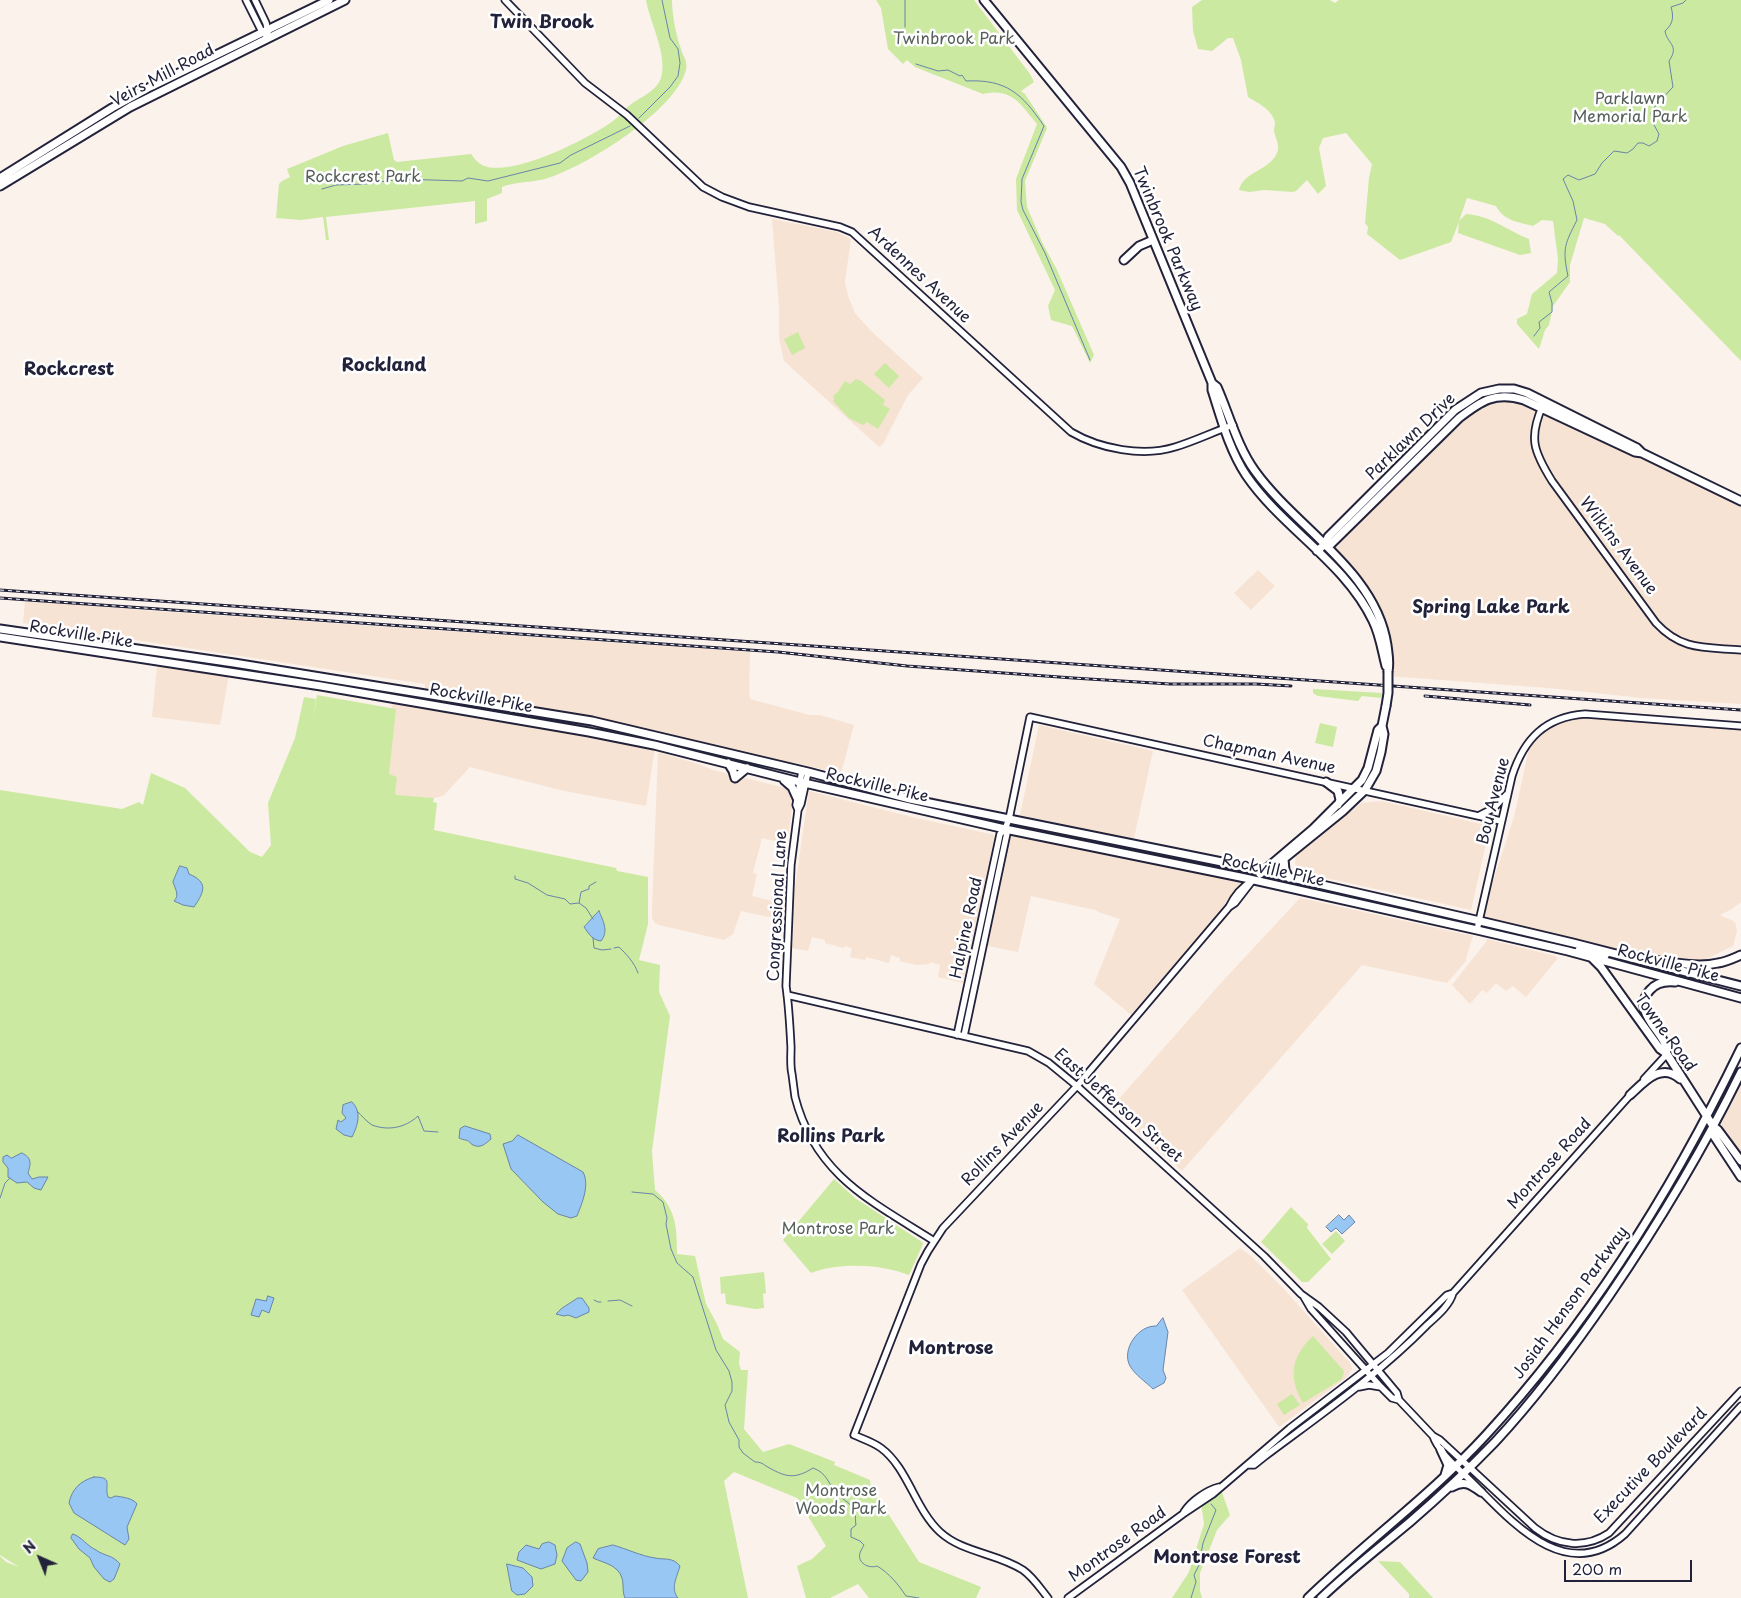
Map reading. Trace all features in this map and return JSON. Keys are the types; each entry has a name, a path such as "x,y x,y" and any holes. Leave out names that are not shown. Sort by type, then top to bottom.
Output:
{"main road":[{"name":"Veirs Mill Road","path":"0,186 130,107 329,0"},
{"name":"Veirs Mill Road","path":"0,178 112,108 188,68 345,0"},
{"name":"Twinbrook Parkway","path":"984,0 1121,167 1130,183 1212,383 1212,390 1233,452 1252,482 1348,584 1374,622 1380,639 1389,682 1382,726 1384,734 1376,770 1365,790 1343,811 1270,870 1262,872"},
{"path":"1128,251 1137,242 1152,238"},
{"path":"1124,260 1139,246 1152,238"},
{"name":"Twinbrook Parkway","path":"1212,383 1218,387 1246,457 1259,477 1356,578 1372,602 1386,636 1390,664 1388,671"},
{"name":"Parklawn Drive","path":"1317,551 1324,545 1328,537 1455,410 1471,399 1492,390 1522,391 1543,405 1635,452 1642,453 1741,501"},
{"name":"Rockville Pike","path":"0,629 301,674 592,721 910,799 1222,862 1480,921 1741,986"},
{"name":"Rockville Pike","path":"0,637 300,683 589,732 654,745 1005,829 1253,880 1478,930 1741,998"},
{"path":"300,683 301,674"},
{"name":"Twinbrook Parkway","path":"1253,880 1313,829 1362,780 1368,768 1378,730 1382,726"},
{"path":"728,763 735,778 747,768"},
{"path":"780,776 792,787 797,798"},
{"path":"1326,782 1338,791 1340,800 1337,806"},
{"path":"1123,853 1132,851 1138,846"},
{"path":"1136,856 1153,849"},
{"path":"1284,859 1285,870 1289,878"},
{"path":"1570,948 1689,976 1701,976"},
{"path":"1621,955 1694,965 1719,963 1741,955"},
{"name":"Towne Road","path":"1591,958 1601,967 1660,1049 1667,1054 1713,1126 1741,1161"},
{"path":"1667,1054 1665,1043 1644,1011 1645,996 1654,986 1664,982 1699,986"},
{"name":"Josiah Henson Parkway","path":"1308,1598 1348,1560 1445,1477 1508,1410 1552,1358 1650,1215 1707,1117 1741,1048"},
{"path":"1630,1095 1649,1078 1663,1072 1673,1073 1684,1083"},
{"name":"Josiah Henson Parkway","path":"1321,1598 1445,1491 1517,1417 1583,1333 1649,1236 1684,1178 1741,1072"},
{"name":"Towne Road","path":"1713,1126 1714,1136 1741,1177"},
{"path":"1440,1450 1448,1466 1445,1477"},
{"path":"1445,1491 1464,1482 1481,1492"},
{"path":"1383,1544 1385,1535 1408,1509"}],"street":[{"path":"246,0 266,33"},
{"path":"255,0 266,33"},
{"name":"Ardennes Avenue","path":"505,0 585,84 628,116 703,187 722,197 749,207 840,227 852,232 1071,432 1086,440 1108,446 1148,452 1174,448 1233,425"},
{"name":"Wilkins Avenue","path":"1543,405 1535,428 1534,439 1537,456 1541,464 1656,623 1676,640 1686,644 1741,650"},
{"name":"Bou Avenue","path":"1478,930 1508,791 1517,759 1528,742 1543,728 1572,715 1585,714 1741,726"},
{"name":"Chapman Avenue","path":"1030,717 1502,821"},
{"name":"Halpine Road","path":"960,1036 1000,834 1005,829 1009,819 1030,717"},
{"name":"Congressional Lane","path":"805,772 791,865 786,986 795,1096 814,1143 828,1163 850,1186 934,1241"},
{"name":"Congressional Lane","path":"798,810 796,805 797,798 803,782"},
{"path":"1479,816 1494,808 1508,791"},
{"name":"Rollins Avenue","path":"1048,1598 1034,1579 1023,1570 960,1545 941,1534 927,1517 890,1456 874,1443 854,1435 921,1264 934,1241 954,1216 1077,1086 1229,907 1246,884 1253,880"},
{"name":"East Jefferson Street","path":"787,994 1028,1051 1049,1063 1077,1086 1264,1256 1301,1294 1316,1304 1346,1332 1397,1393 1399,1400 1433,1436 1440,1440 1459,1463 1463,1474 1481,1492 1534,1540 1546,1546 1571,1553"},
{"name":"Montrose Road","path":"1068,1598 1183,1514 1201,1503 1248,1466 1251,1460 1290,1428 1373,1365 1408,1334 1447,1295 1453,1292 1667,1054"},
{"name":"Montrose Road","path":"1248,1466 1254,1465 1378,1371 1414,1339 1435,1317 1452,1299 1453,1292"},
{"name":"East Jefferson Street","path":"1301,1294 1311,1310 1381,1387 1392,1398 1399,1400"},
{"path":"1356,1387 1369,1385 1381,1387"},
{"name":"Executive Boulevard","path":"1571,1544 1589,1542 1606,1535 1616,1527 1741,1391"},
{"path":"1732,1401 1740,1407"},
{"name":"Executive Boulevard","path":"1571,1553 1595,1550 1611,1544 1625,1534 1740,1407"},
{"path":"1700,1435 1711,1439"},
{"name":"East Jefferson Street","path":"1433,1436 1435,1444 1440,1450 1469,1468 1524,1519 1546,1535 1571,1544"},
{"path":"1660,1480 1667,1488"},
{"path":"1635,1507 1642,1514"},
{"path":"1520,1527 1524,1519"}],"shaded area":[{"path":"772,219 837,232 851,239 845,282 855,313 871,331 923,378 908,395 883,444 879,447 784,361 779,338 779,307"},
{"path":"1513,397 1741,501 1741,704 1642,698 1549,688 1388,676 1390,664 1372,602 1324,545 1331,544 1479,403"},
{"path":"1258,570 1275,586 1251,610 1234,593"},
{"path":"25,601 750,652 750,699 854,725 841,773 541,709 425,689 425,684 23,623"},
{"path":"157,666 229,675 220,725 152,717"},
{"path":"392,700 526,722 655,748 646,806 564,791 470,767 443,796 434,798 387,795 386,776"},
{"path":"1585,714 1741,726 1741,902 1720,915 1735,922 1737,931 1733,946 1694,965 1621,955 1480,921 1514,817 1528,753 1528,742 1557,721"},
{"path":"1039,725 1153,751 1134,838 1131,840 1020,815"},
{"path":"658,752 713,770 786,788 793,801 787,844 762,838 753,873 757,874 752,896 780,903 779,914 768,917 741,911 733,934 724,940 655,923 652,918 652,909"},
{"path":"809,791 916,818 995,835 963,983 938,977 940,965 930,962 929,964 916,965 900,961 900,958 891,955 889,963 866,957 865,960 850,957 852,948 825,943 825,940 812,937 808,951 792,948 794,893"},
{"path":"1381,801 1490,826 1471,910 1299,872 1295,864 1296,856 1361,803"},
{"path":"1007,833 1249,882 1135,1018 1094,984 1120,919 1095,910 1031,896 1018,952 983,945"},
{"path":"1300,898 1473,936 1465,962 1447,983 1362,965 1182,1171 1111,1108 1220,984"},
{"path":"1487,939 1558,958 1526,997 1513,986 1506,991 1496,983 1487,993 1482,990 1470,1004 1452,985"},
{"path":"1741,1077 1741,1153 1719,1122"},
{"path":"1240,1248 1252,1257 1283,1288 1350,1363 1352,1369 1347,1377 1279,1427 1182,1290"}],"green space":[{"name":"Rockcrest Park","path":"646,0 672,0 676,31 686,64 686,70 679,86 649,118 629,134 587,160 551,177 502,187 502,193 487,199 487,221 475,224 475,201 326,217 329,240 326,240 323,217 301,220 276,218 279,184 290,177 287,169 343,146 388,133 394,160 397,162 471,154 482,165 495,168 530,162 587,137 615,119 630,105 652,91 659,83 663,69 662,59"},
{"name":"Twinbrook Park","path":"876,0 974,0 1030,74 1034,82 1021,91 1025,94 1047,128 1025,181 1027,207 1094,355 1090,363 1072,326 1051,320 1048,306 1055,290 1017,210 1016,179 1037,124 1021,104 1009,95 993,92 983,94 915,67 907,60 903,64 888,49 881,8"},
{"name":"Parklawn Memorial Park","path":"1202,0 1330,0 1335,3 1339,0 1741,0 1741,361 1619,235 1605,224 1584,218 1570,265 1570,282 1553,306 1549,325 1545,330 1539,349 1517,324 1517,319 1527,314 1532,294 1557,273 1558,259 1553,221 1542,220 1533,226 1507,218 1496,206 1467,198 1459,221 1466,214 1491,220 1529,239 1531,253 1520,255 1458,233 1459,222 1451,242 1400,260 1367,234 1368,227 1365,223 1372,164 1346,133 1323,138 1319,148 1326,186 1318,194 1307,180 1293,192 1264,190 1249,192 1239,190 1246,179 1275,157 1278,147 1274,131 1275,120 1266,109 1248,97 1241,60 1233,38 1228,38 1212,51 1198,49 1193,31 1192,7"},
{"path":"798,332 805,348 792,355 784,339"},
{"path":"885,363 899,376 889,388 874,374"},
{"path":"856,379 885,400 883,405 890,409 878,429 867,422 863,425 849,418 833,401 833,396 845,381 850,384"},
{"path":"1313,689 1382,693 1381,698 1362,696 1358,701 1318,696 1313,693"},
{"name":"Montrose Woods Park","path":"317,695 396,709 389,774 397,777 396,795 434,798 433,802 437,803 434,830 616,868 617,871 648,877 648,924 639,960 660,965 659,992 670,1016 652,1151 655,1190 667,1204 674,1219 677,1236 677,1254 695,1256 706,1304 723,1339 740,1352 739,1364 741,1370 748,1370 744,1429 763,1452 789,1444 835,1462 834,1465 870,1480 871,1490 919,1562 981,1587 976,1598 869,1598 858,1584 830,1598 806,1598 797,1566 812,1559 826,1546 797,1498 734,1472 724,1481 748,1598 0,1598 0,1556 6,1562 19,1567 0,1555 0,790 122,809 139,802 143,805 151,773 185,788 250,852 262,857 271,845 268,803 295,738 304,697 316,699 312,728"},
{"path":"1320,723 1337,727 1333,747 1315,743"},
{"name":"Montrose Park","path":"834,1179 855,1198 922,1242 923,1244 909,1275 886,1268 860,1266 834,1267 811,1273 783,1240"},
{"path":"1291,1207 1308,1224 1307,1228 1331,1259 1308,1282 1302,1282 1261,1242"},
{"path":"1336,1231 1345,1241 1332,1254 1322,1244"},
{"path":"764,1272 766,1293 763,1294 764,1308 755,1309 726,1304 725,1293 721,1294 720,1277"},
{"path":"1313,1336 1344,1371 1342,1379 1303,1403 1295,1385 1294,1368 1300,1352"},
{"path":"1292,1394 1300,1405 1284,1415 1277,1404"},
{"path":"1220,1487 1230,1515 1217,1530 1200,1573 1202,1598 1172,1598 1189,1572 1204,1524 1201,1503"},
{"path":"1378,1561 1400,1562 1433,1598 1409,1598 1409,1594"}],"water":[{"path":"180,866 187,868 189,874 202,884 201,896 194,907 174,901 177,894 173,882"},
{"path":"599,911 605,930 601,941 593,938 584,927"},
{"path":"352,1102 357,1110 358,1119 352,1137 344,1135 336,1129 338,1120 341,1122 346,1118 342,1113 343,1105"},
{"path":"465,1126 490,1134 491,1139 478,1146 459,1138 460,1129"},
{"path":"518,1135 583,1172 586,1183 583,1200 577,1216 571,1218 558,1214 543,1202 511,1169 503,1144 512,1141"},
{"path":"22,1153 29,1159 28,1173 32,1179 48,1177 41,1190 34,1188 27,1182 17,1183 8,1177 8,1168 3,1162 3,1157 7,1155 11,1158"},
{"path":"1339,1215 1344,1220 1349,1215 1355,1222 1342,1234 1336,1228 1331,1232 1326,1227"},
{"path":"268,1296 274,1298 269,1313 262,1310 259,1317 251,1315 256,1299 266,1301"},
{"path":"578,1298 582,1298 589,1308 589,1312 576,1318 556,1314 561,1309"},
{"path":"1163,1318 1168,1332 1163,1370 1166,1378 1164,1383 1153,1389 1132,1369 1128,1360 1128,1353 1137,1334 1149,1327 1156,1326"},
{"path":"94,1477 106,1480 108,1497 127,1498 137,1504 127,1527 129,1539 125,1545 74,1513 69,1503 77,1486"},
{"path":"73,1534 120,1564 114,1579 110,1582 104,1579 94,1567 90,1558 79,1549 71,1538"},
{"path":"549,1542 555,1545 557,1555 555,1564 541,1569 517,1560 519,1552 526,1545 539,1549 542,1544"},
{"path":"576,1542 580,1544 587,1563 588,1572 581,1581 576,1580 562,1561 567,1548"},
{"path":"613,1545 644,1556 672,1560 677,1563 680,1566 674,1586 678,1598 625,1598 622,1578 617,1570 593,1558 598,1549"},
{"path":"507,1564 523,1568 532,1577 533,1586 525,1594 517,1595 512,1591"}],"waterway":[{"path":"639,118 670,87 678,76 680,63 678,49 670,38 662,0"},
{"path":"905,0 905,27"},
{"path":"1534,336 1540,328 1539,322 1552,312 1549,292 1568,276 1565,252 1577,220 1573,201 1563,179 1568,175 1579,180 1595,174 1602,163 1614,151 1627,153 1638,143 1649,146 1657,141 1659,134 1651,113 1673,87 1669,61 1673,48 1665,31 1670,26 1672,20 1671,7 1686,0"},
{"path":"916,64 938,71 948,70 960,76 962,75 966,81 980,81 1003,86 1020,97 1044,126 1022,179 1021,202 1023,210 1045,253 1090,360"},
{"path":"322,189 336,185 365,184 401,179 462,181 468,178 488,181 560,163 571,155 630,126"},
{"path":"515,876 515,879 528,883 547,895 565,899 570,904 579,903"},
{"path":"593,919 586,908 579,903 581,892 589,889 589,886 596,882"},
{"path":"593,938 594,948 602,950 611,949"},
{"path":"614,948 619,947 625,953 638,973"},
{"path":"357,1111 372,1125 384,1128 402,1126 418,1116 424,1131 438,1132"},
{"path":"0,1198 5,1183 10,1178"},
{"path":"632,1192 653,1194 663,1202 671,1249 677,1263 693,1277 716,1350 729,1371 732,1391 725,1405 729,1422 739,1440 739,1447 743,1453 755,1462 761,1463 784,1475 795,1476 813,1468 818,1470 827,1479 836,1493 850,1504 854,1510 856,1525 851,1529 851,1537 864,1545 860,1552 860,1560 867,1566 877,1566 881,1569 893,1579 906,1596 919,1598"},
{"path":"594,1300 601,1302"},
{"path":"608,1301 620,1300 632,1306"},
{"path":"1191,1598 1196,1582 1194,1575 1199,1565 1203,1543 1216,1510 1211,1504"}],"railway":[{"path":"0,590 1741,710"},
{"path":"0,598 778,652 907,666 1073,678 1170,684 1291,686"},
{"path":"1425,696 1530,705"}],"district":[{"name":"Twin Brook","path":"542,23"},
{"name":"Rockland","path":"384,366"},
{"name":"Rockcrest","path":"69,370"},
{"name":"Spring Lake Park","path":"1491,608"},
{"name":"Rollins Park","path":"831,1137"},
{"name":"Montrose","path":"951,1349"},
{"name":"Montrose Forest","path":"1227,1558"}]}
